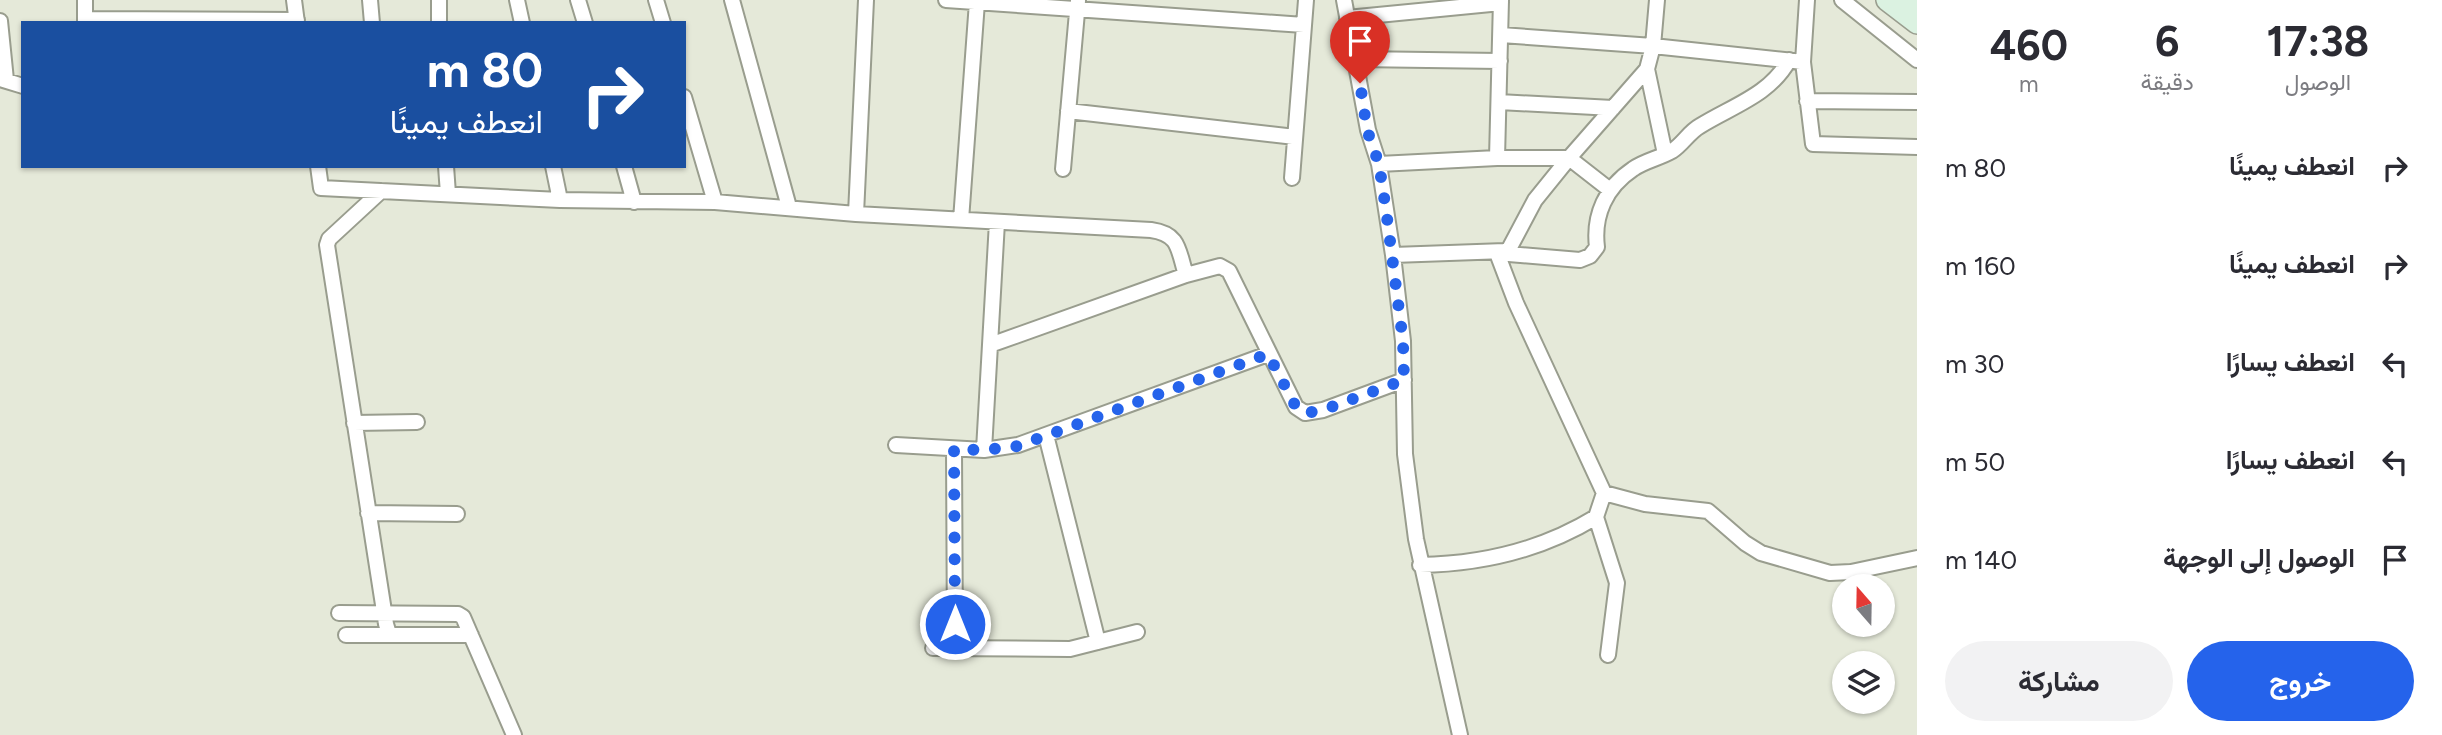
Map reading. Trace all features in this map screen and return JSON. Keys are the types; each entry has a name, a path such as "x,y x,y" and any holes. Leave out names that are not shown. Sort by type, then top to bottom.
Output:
{"main road":[{"path":"1887,0 1917,23"}],"street":[{"path":"85,0 86,21 297,21 294,0"},
{"path":"370,0 372,21"},
{"path":"439,0 439,21"},
{"path":"517,0 522,21"},
{"path":"578,0 584,21"},
{"path":"656,0 662,21"},
{"path":"732,0 789,208"},
{"path":"856,214 866,0"},
{"path":"946,0 1078,5 1304,25"},
{"path":"1292,178 1306,0"},
{"path":"1344,0 1367,130 1379,164 1392,255 1403,341 1405,454 1420,565 1460,735"},
{"path":"1657,0 1653,46 1647,69 1665,155"},
{"path":"1807,0 1796,61 1807,100 1813,144 1917,147"},
{"path":"1842,0 1917,60"},
{"path":"961,220 977,2"},
{"path":"1347,18 1501,2 1497,158"},
{"path":"1063,169 1078,5"},
{"path":"0,21 3,79 21,85"},
{"path":"1501,35 1653,46 1796,61"},
{"path":"1356,59 1500,61"},
{"path":"1392,255 1497,253 1580,260 1590,256 1597,247 1602,201 1633,168 1675,149 1701,125 1721,116 1771,84 1796,61"},
{"path":"1497,253 1509,249 1535,200 1647,69"},
{"path":"1807,100 1917,102"},
{"path":"1499,102 1613,108"},
{"path":"686,104 715,202"},
{"path":"1068,111 1295,137"},
{"path":"1379,164 1497,158 1569,158 1610,190"},
{"path":"317,168 321,188 560,200 715,202 856,214 1163,232 1175,241 1186,275"},
{"path":"446,168 447,194"},
{"path":"553,168 560,200"},
{"path":"625,168 634,202"},
{"path":"381,191 329,239 327,245 384,612 390,634"},
{"path":"984,450 997,222"},
{"path":"1497,253 1516,303 1604,493 1596,517 1617,583 1608,655"},
{"path":"990,345 1186,275 1220,266 1229,271 1296,407 1305,413 1323,410 1404,380"},
{"path":"896,445 984,450 1018,446 1268,354"},
{"path":"354,423 417,422"},
{"path":"1046,435 1098,642"},
{"path":"954,449 955,649"},
{"path":"1604,493 1644,504 1708,512 1761,553 1830,573 1851,572 1917,558"},
{"path":"368,513 457,514"},
{"path":"1420,565 1483,562 1554,538 1596,517"},
{"path":"339,613 458,614 463,617 514,735"},
{"path":"933,648 1070,649 1137,632"},
{"path":"346,635 471,635"}],"route":[{"path":"955,624 954,449 984,450 1018,446 1268,354 1296,407 1305,413 1323,410 1404,380 1403,341 1386,210 1379,164 1367,130 1360,83"}]}
